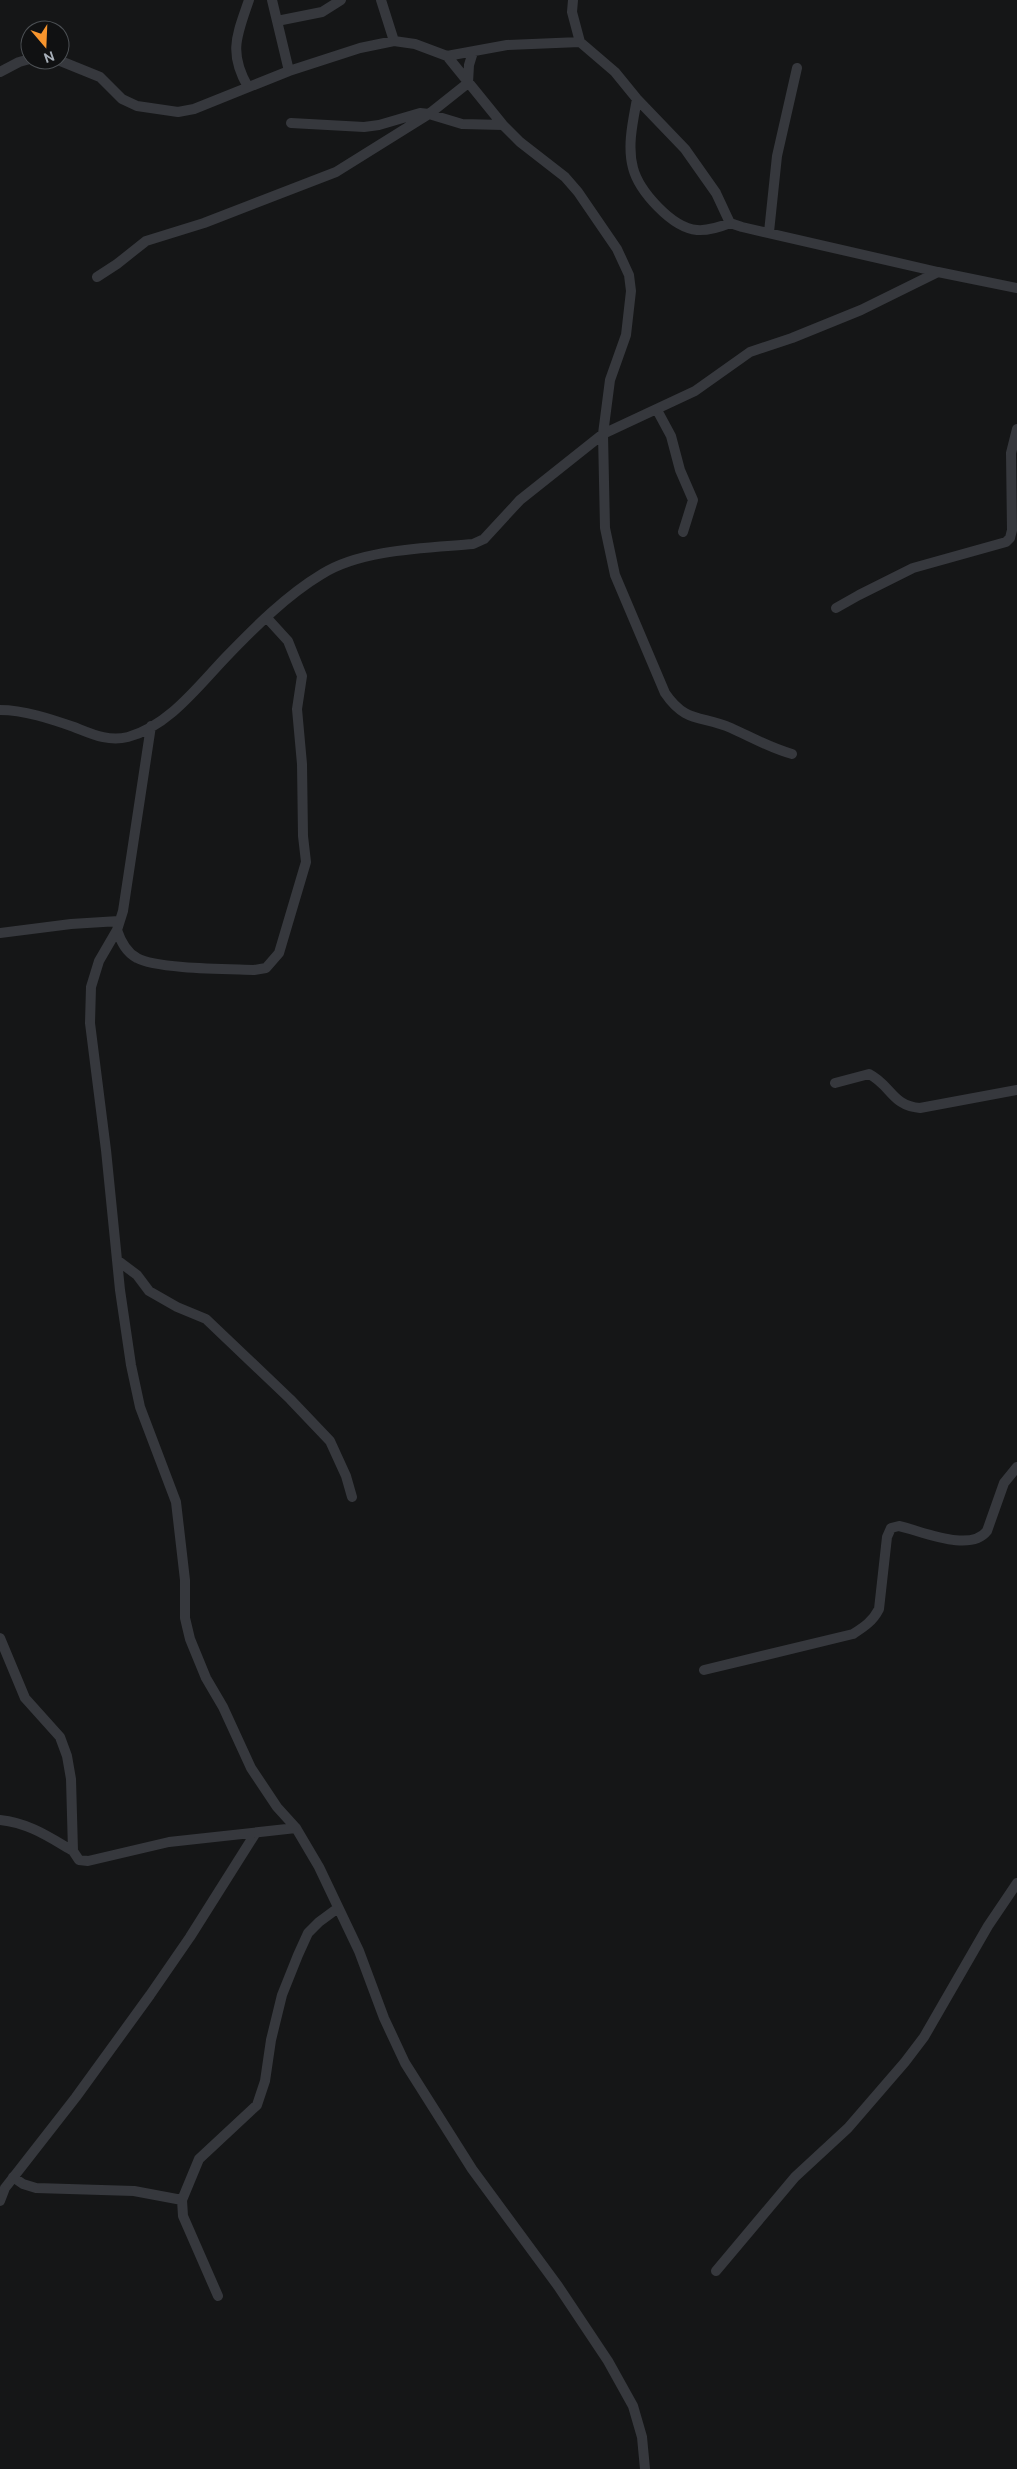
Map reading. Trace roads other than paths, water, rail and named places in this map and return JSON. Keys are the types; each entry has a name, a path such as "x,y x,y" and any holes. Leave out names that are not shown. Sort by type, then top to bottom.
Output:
{"street":[{"path":"248,87 238,71 234,44 249,0"},
{"path":"272,0 289,71"},
{"path":"277,21 322,12 341,0"},
{"path":"381,0 394,41"},
{"path":"573,0 572,12 580,42 615,72 637,99 685,149 716,193 730,223 742,228 769,232 938,272 1017,288"},
{"path":"70,65 100,77 122,99 137,106 178,112 194,109 289,71 360,48 394,41 433,49 447,56 503,125 520,142 565,176 578,192 626,265 631,291 626,335 610,380 603,434 603,481 609,552 615,575 633,613 665,693 672,704 687,715 700,721 728,727 792,754"},
{"path":"447,56 507,45 580,42"},
{"path":"97,276 117,264 146,241 204,223 336,172 429,114 468,83 469,65 473,52"},
{"path":"0,72 20,62"},
{"path":"769,232 777,156 797,68"},
{"path":"637,99 631,155 633,169 646,191 656,204 684,227 697,230 714,229 730,223"},
{"path":"291,123 364,127 379,125 411,114 429,114 462,124 503,125"},
{"path":"0,710 32,714 109,739 129,737 166,717 267,618 303,588 336,566 388,553 473,544 484,539 520,500 603,434 634,418 657,410 695,390 750,352 861,310 938,272"},
{"path":"657,410 671,436 680,470 693,500 683,532"},
{"path":"836,608 913,568 1006,542 1010,538 1012,530 1011,453 1017,428"},
{"path":"151,726 118,926 120,940 131,954 140,960 163,964 254,970 266,968 279,953 306,862 297,710 302,676 288,641 267,618"},
{"path":"0,933 71,924 118,926"},
{"path":"118,926 99,961 91,987 90,1023 131,1365 140,1407 176,1502 186,1580 185,1618 190,1638 206,1678 223,1707 251,1768 277,1807 296,1828 315,1859 359,1951 384,2018 405,2063 472,2169 558,2286 608,2361 633,2406 642,2437 645,2469"},
{"path":"835,1083 869,1074 900,1103 908,1107 920,1108 1017,1090"},
{"path":"117,1260 136,1275 149,1291 177,1307 206,1319 290,1399 330,1441 346,1476 352,1498"},
{"path":"704,1670 853,1634 875,1617 879,1609 887,1537 891,1528 899,1526 964,1542 982,1537 987,1531 998,1498 1015,1472"},
{"path":"0,1638 25,1698 60,1737 67,1756 71,1779 73,1851"},
{"path":"0,1820 30,1827 47,1834 73,1851 79,1860 88,1861 169,1842 218,1835 255,1834 296,1828"},
{"path":"0,2201 5,2188 13,2177 76,2097 155,1988 190,1937 255,1834"},
{"path":"716,2271 795,2177 848,2128 924,2037 988,1926 1017,1884"},
{"path":"218,2296 183,2216 182,2200 199,2159 257,2105 265,2081 271,2040 282,1995 298,1955 308,1933 338,1908"},
{"path":"13,2177 23,2184 36,2188 134,2191 182,2200"}]}
